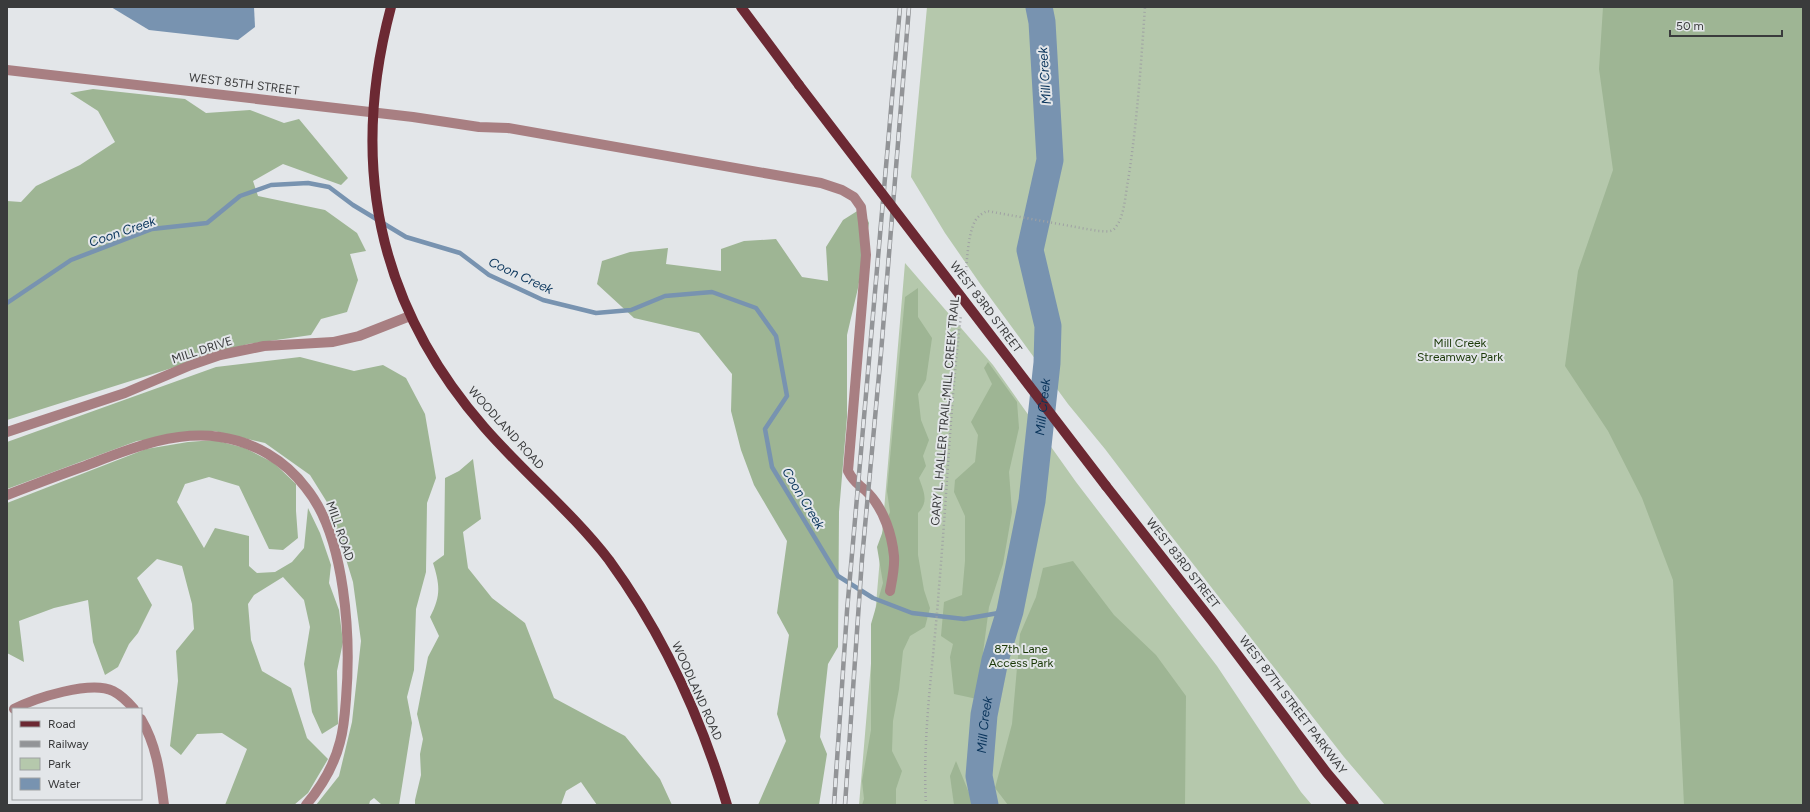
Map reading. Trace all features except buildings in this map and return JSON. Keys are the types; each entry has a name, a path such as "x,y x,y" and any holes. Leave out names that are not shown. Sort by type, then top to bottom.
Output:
{"main road":[{"name":"WOODLAND ROAD","path":"391,7 376,68 372,112 373,173 381,228 396,281 410,316 432,356 462,400 486,429 586,533 631,592 664,647 692,705 708,746 727,805"},
{"name":"WEST 83RD STREET","path":"741,7 1106,486 1212,621"},
{"name":"WEST 87TH STREET PARKWAY","path":"1212,621 1327,773 1354,805"}],"street":[{"name":"WEST 85TH STREET","path":"7,70 372,112 479,127 508,128 821,183 842,190 854,197 861,207 866,255 848,471 853,481 868,493 882,511 894,557 890,591"},
{"name":"MILL DRIVE","path":"7,432 125,393 191,365 220,355 264,346 333,342 359,336 410,316"},
{"name":"MILL ROAD","path":"7,495 121,452 152,443 194,436 219,437 244,443 268,453 288,468 306,488 322,514 335,549 341,576 347,621 348,674 341,741 326,778 306,805"},
{"path":"17,708 61,692 97,687 112,691 127,701 133,708"},
{"path":"142,721 148,731 159,762 164,805"}],"path":[{"name":"GARY L. HALLER TRAIL;MILL CREEK TRAIL","path":"964,287 970,240 975,221 981,214 987,211 1108,232 1114,229 1120,220 1131,159 1145,7"},
{"name":"GARY L. HALLER TRAIL;MILL CREEK TRAIL","path":"926,805 927,731 939,598 956,351 961,311"}],"green space":[{"name":"Mill Creek Streamway Park","path":"927,7 1803,7 1803,805 1385,805 1344,757 1105,449 1068,404 945,233 911,177"},
{"path":"1603,7 1803,7 1803,805 1684,805 1673,580 1642,498 1608,431 1565,366 1578,271 1613,170 1599,69"},
{"path":"93,89 185,99 206,113 250,110 284,123 299,119 348,178 341,185 283,164 253,181 258,196 325,210 357,233 366,251 350,254 358,280 347,312 321,319 311,335 248,344 7,420 7,201 21,202 36,186 80,165 115,142 98,111 70,93"},
{"path":"862,208 869,223 858,288 847,335 847,417 839,512 838,647 828,664 820,737 827,754 819,805 758,805 786,741 777,714 789,635 777,613 787,541 754,485 741,450 731,411 732,374 699,333 634,318 597,284 602,261 630,252 668,248 666,264 721,271 721,249 744,241 776,239 802,277 828,281 826,247 843,220"},
{"name":"87th Lane Access Park","path":"905,263 993,365 1076,482 1217,666 1301,792 1312,805 859,805"},
{"path":"918,288 918,317 932,338 926,380 918,394 921,420 929,440 923,456 926,466 919,478 924,492 924,505 918,513 918,555 924,590 930,608 925,627 910,636 903,651 899,689 893,721 892,751 902,771 896,789 896,805 862,805 864,799 862,781 871,730 871,624 883,583 877,547 890,512 887,491 905,297"},
{"path":"300,357 354,371 383,365 406,378 425,414 436,478 427,503 426,572 416,609 414,670 407,697 412,723 399,805 382,805 374,798 370,801 369,805 316,805 339,776 352,722 361,641 353,582 330,507 310,475 265,443 214,431 137,441 7,489 7,442 216,367"},
{"path":"988,362 1017,402 1019,428 1009,472 1012,512 1003,564 989,607 977,699 954,694 950,657 953,644 941,636 944,602 962,595 965,561 965,516 954,492 955,480 975,462 978,435 971,422 992,384 984,368"},
{"path":"214,440 245,448 274,463 296,484 298,538 283,550 269,549 239,486 209,477 185,484 177,502 204,548 215,528 249,536 249,566 257,573 275,572 292,562 304,548 308,508 320,533 331,565 329,583 339,610 343,642 337,671 338,724 322,734 312,712 304,664 310,627 304,600 283,577 254,595 248,604 251,640 262,671 291,688 307,738 328,759 308,793 294,805 225,805 247,749 222,733 197,734 181,755 170,746 178,681 176,651 194,629 192,604 182,566 157,559 137,578 152,605 138,633 129,644 118,667 105,675 93,642 88,600 54,608 19,621 24,662 7,653 7,503 146,449 188,442"},
{"path":"473,459 481,519 463,532 468,568 492,598 525,623 554,698 625,736 660,779 672,805 597,805 581,782 566,791 561,805 415,805 421,775 420,754 423,739 417,714 428,657 439,636 430,617 434,610 438,596 438,584 433,563 444,555 445,478 459,471"},
{"path":"1073,561 1114,615 1156,655 1186,696 1185,805 1008,805 995,788 1012,724 1020,634 1036,597 1043,568"},
{"path":"956,761 974,805 954,805 950,776"}],"water":[{"path":"111,7 254,7 255,27 238,40 149,30"}],"waterway":[{"name":"Mill Creek","path":"985,805 979,776 984,715 995,660 1010,611 1032,501 1047,363 1048,326 1030,250 1050,160 1042,22 1039,7"},
{"name":"Coon Creek","path":"7,303 71,260 152,229 207,223 240,196 271,185 308,183 329,187 353,205 406,237 460,253 489,275 543,300 596,313 631,310 665,296 712,292 756,308 776,336 787,396 765,429 772,467 838,576 873,598 912,613 964,619 1010,611"}],"railway":[{"path":"834,805 847,611 900,7"},
{"path":"845,805 862,559 881,353 909,7"}]}
